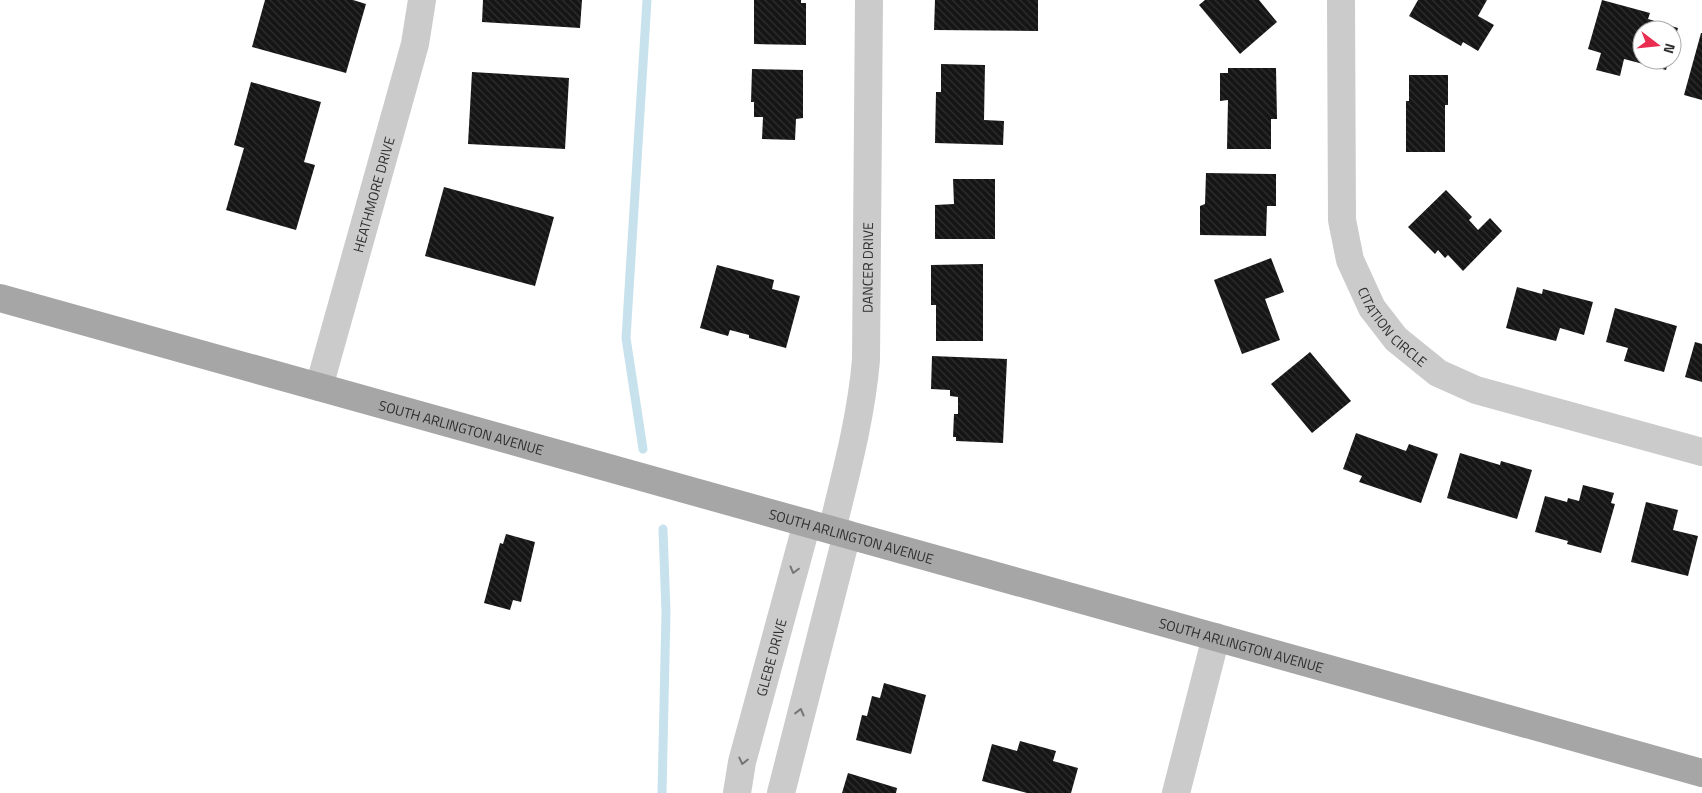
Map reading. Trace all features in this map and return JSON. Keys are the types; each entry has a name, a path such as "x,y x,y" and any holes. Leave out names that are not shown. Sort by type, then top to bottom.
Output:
{"main road":[{"name":"SOUTH ARLINGTON AVENUE","path":"0,298 1702,773"}],"street":[{"name":"HEATHMORE DRIVE","path":"320,387 415,44 422,0"},
{"name":"DANCER DRIVE","path":"828,529 857,429 866,360 869,0"},
{"name":"CITATION CIRCLE","path":"1341,0 1342,220 1350,260 1372,308 1396,339 1438,372 1476,390 1702,452"},
{"name":"GLEBE DRIVE","path":"737,793 742,762 751,730 828,529"},
{"path":"781,793 793,742 828,529"},
{"path":"1176,793 1216,637"},
{"path":"751,730 793,742"}],"building":[{"path":"265,0 353,0 366,4 346,73 252,47"},
{"path":"483,0 582,0 580,28 482,22"},
{"path":"754,0 801,0 801,3 806,3 806,45 754,44"},
{"path":"935,0 1038,0 1038,31 934,30"},
{"path":"1205,0 1259,0 1277,22 1240,54 1199,5"},
{"path":"1418,0 1487,0 1478,16 1494,25 1478,51 1463,42 1461,46 1409,16"},
{"path":"1602,0 1650,13 1648,19 1651,20 1632,20 1632,61 1624,59 1620,76 1596,70 1601,53 1588,49"},
{"path":"1702,33 1702,100 1684,95"},
{"path":"941,64 985,65 984,120 1004,121 1003,145 935,143 936,92 941,92"},
{"path":"1228,68 1276,68 1277,119 1271,119 1271,149 1227,149 1228,100 1220,101 1220,73 1228,73"},
{"path":"752,69 803,70 803,118 796,119 795,140 762,139 763,117 754,117 754,102 751,102"},
{"path":"472,72 569,78 565,149 468,144"},
{"path":"1409,75 1448,75 1448,105 1445,105 1445,152 1406,152 1406,101 1409,101"},
{"path":"251,82 321,102 304,162 315,165 296,230 226,210 244,148 234,145"},
{"path":"1206,173 1276,174 1276,206 1267,206 1266,236 1200,235 1200,206 1205,204"},
{"path":"953,179 995,179 995,239 935,239 935,205 954,204"},
{"path":"444,187 554,217 535,286 425,256"},
{"path":"1446,190 1472,217 1469,220 1478,230 1490,218 1502,231 1463,271 1448,255 1445,258 1438,250 1435,254 1408,227"},
{"path":"1271,258 1284,292 1265,299 1280,340 1242,354 1214,280"},
{"path":"983,264 983,341 936,341 936,305 931,305 931,265"},
{"path":"717,265 774,280 772,289 800,296 786,348 749,338 749,335 730,330 728,336 700,328"},
{"path":"1517,287 1542,294 1543,289 1593,302 1584,335 1560,328 1556,341 1506,328"},
{"path":"1615,308 1677,326 1664,372 1624,361 1628,348 1606,342"},
{"path":"1695,342 1702,344 1702,382 1685,377"},
{"path":"1310,352 1351,401 1312,433 1271,384"},
{"path":"932,356 1007,359 1003,443 956,441 956,437 953,437 954,414 958,414 958,397 950,396 950,390 931,389"},
{"path":"1356,433 1406,451 1409,444 1438,454 1421,503 1359,482 1362,476 1343,469"},
{"path":"1460,453 1500,465 1501,461 1532,470 1517,519 1447,498"},
{"path":"1583,485 1614,493 1611,503 1615,504 1601,553 1567,544 1568,541 1535,532 1545,496 1567,502 1568,498 1579,501"},
{"path":"1646,502 1678,510 1673,530 1698,536 1688,576 1631,562"},
{"path":"506,534 535,542 521,602 513,600 510,610 484,603 500,543 503,544"},
{"path":"884,683 926,695 911,754 856,740 862,715 867,716 872,696 880,698"},
{"path":"1020,741 1056,751 1053,761 1078,768 1071,793 1027,793 982,781 992,744 1017,751"},
{"path":"848,773 897,788 896,793 842,793"}],"waterway":[{"path":"643,449 626,338 647,0"},
{"path":"662,793 666,613 663,529"}]}
